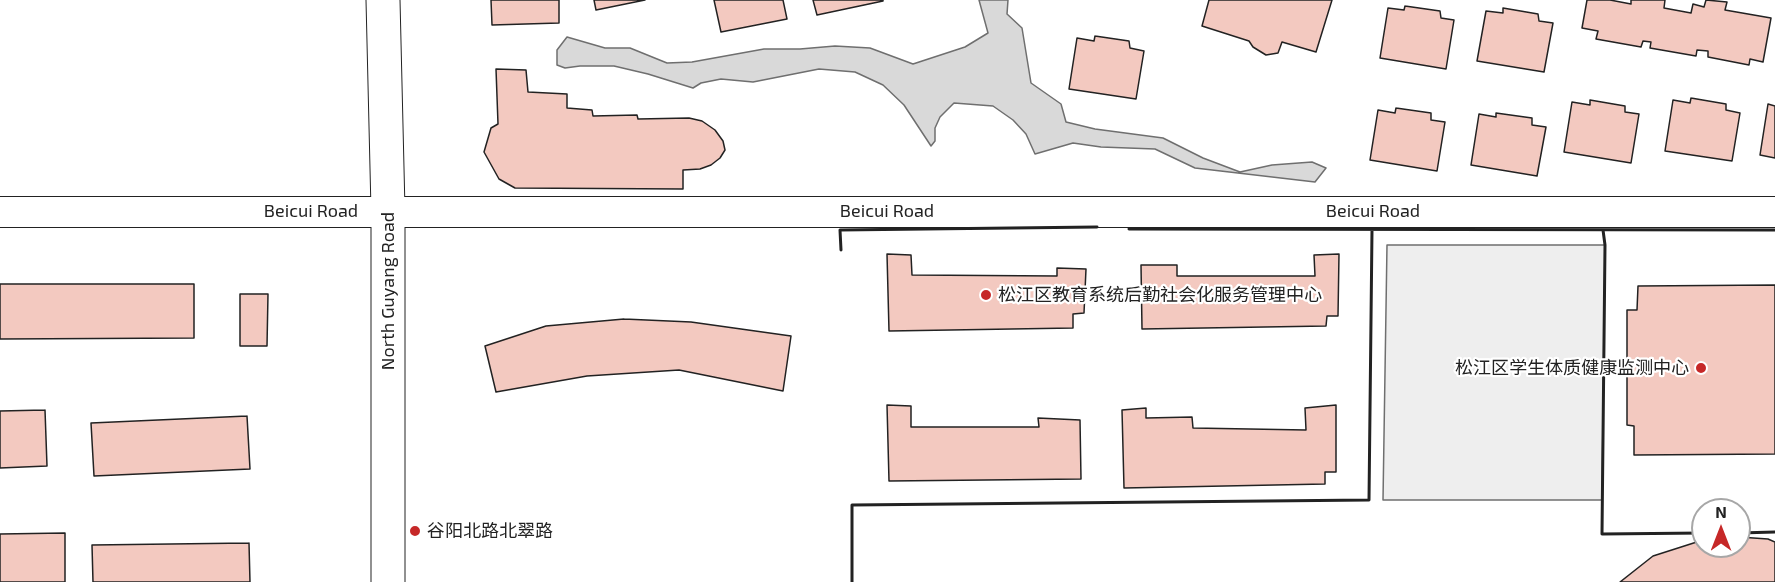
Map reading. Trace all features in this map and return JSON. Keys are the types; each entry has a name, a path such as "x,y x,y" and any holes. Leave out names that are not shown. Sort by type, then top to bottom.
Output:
{"main road":[{"name":"North Guyang Road","path":"383,0 388,210 388,582"}],"street":[{"name":"Beicui Road","path":"0,212 388,210 1775,212"}],"shaded area":[{"path":"979,0 1008,0 1007,14 1022,28 1031,83 1061,104 1066,122 1095,129 1163,138 1203,158 1240,172 1272,165 1312,162 1326,168 1315,182 1195,168 1155,149 1101,147 1073,143 1035,154 1026,134 1013,120 993,106 954,103 940,117 935,128 935,141 931,146 904,105 883,85 855,72 819,69 753,82 721,79 701,83 693,88 614,66 565,68 557,65 557,50 567,37 605,48 630,48 667,63 692,62 764,49 835,46 870,48 913,64 965,47 988,33"},
{"path":"1387,245 1605,245 1602,500 1383,500"}],"building":[{"path":"491,0 559,0 559,23 492,25"},
{"path":"594,0 645,0 596,10"},
{"path":"714,0 783,0 787,19 721,32"},
{"path":"813,0 883,0 883,1 817,15"},
{"path":"1209,0 1332,0 1316,52 1282,42 1278,53 1266,55 1253,47 1249,41 1202,26"},
{"path":"1587,0 1610,0 1631,4 1631,0 1665,0 1664,8 1691,13 1693,4 1704,7 1706,0 1727,2 1725,10 1771,18 1763,62 1750,59 1749,65 1708,57 1708,51 1697,50 1696,56 1650,48 1651,42 1643,41 1641,47 1596,39 1598,31 1582,28"},
{"path":"1405,6 1440,11 1441,18 1454,20 1446,69 1380,58 1388,8 1404,10"},
{"path":"1503,8 1538,14 1539,21 1553,23 1544,72 1477,61 1486,11 1503,13"},
{"path":"1095,36 1129,41 1130,48 1144,51 1136,99 1069,89 1077,38 1094,41"},
{"path":"496,69 526,70 528,92 567,94 567,108 592,110 593,116 637,115 638,119 689,118 702,121 715,130 723,141 725,150 720,158 711,165 700,169 683,170 683,189 515,188 499,179 484,152 491,128 498,124"},
{"path":"1691,98 1726,104 1726,110 1740,113 1732,161 1665,151 1673,100 1690,103"},
{"path":"1590,100 1625,106 1625,112 1639,114 1631,163 1564,152 1572,102 1590,105"},
{"path":"1768,104 1775,106 1775,158 1760,155"},
{"path":"1396,108 1431,113 1431,120 1445,122 1437,171 1370,160 1378,110 1395,113"},
{"path":"1496,113 1532,118 1532,125 1546,127 1537,176 1471,165 1479,114 1496,117"},
{"name":"松江区教育系统后勤社会化服务管理中心","path":"887,254 911,255 912,275 1057,276 1057,268 1086,269 1084,313 1073,314 1073,328 889,331"},
{"path":"1339,254 1338,316 1327,316 1326,326 1142,329 1141,265 1177,265 1177,276 1315,276 1314,255"},
{"path":"0,284 194,284 194,338 0,339"},
{"name":"松江区学生体质健康监测中心","path":"1775,285 1775,454 1634,455 1634,426 1627,425 1627,310 1637,310 1638,286"},
{"path":"240,294 268,294 267,346 240,346"},
{"path":"624,319 691,322 791,336 783,391 679,370 587,376 496,392 485,346 546,326"},
{"path":"887,405 911,406 911,427 1039,427 1038,418 1080,420 1081,479 889,481"},
{"path":"1336,405 1336,472 1325,472 1325,484 1124,488 1122,410 1146,408 1146,418 1192,417 1193,428 1306,430 1305,408"},
{"path":"45,410 47,466 0,468 0,411"},
{"path":"247,416 250,469 94,476 91,423"},
{"path":"65,533 65,582 0,582 0,534"},
{"path":"1751,538 1768,539 1775,542 1775,582 1620,582 1653,556 1691,544 1691,558 1751,558"},
{"path":"249,543 250,582 93,582 92,545"}],"wall":[{"path":"841,250 840,230 1097,227"},
{"path":"1129,229 1775,230"},
{"path":"852,582 852,505 1369,500 1372,230"},
{"path":"1603,230 1605,245 1602,534 1691,533"},
{"path":"1751,533 1775,532"}],"place":[{"name":"松江区教育系统后勤社会化服务管理中心","path":"986,295"},
{"name":"松江区学生体质健康监测中心","path":"1701,368"},
{"name":"谷阳北路北翠路","path":"415,531"}]}
